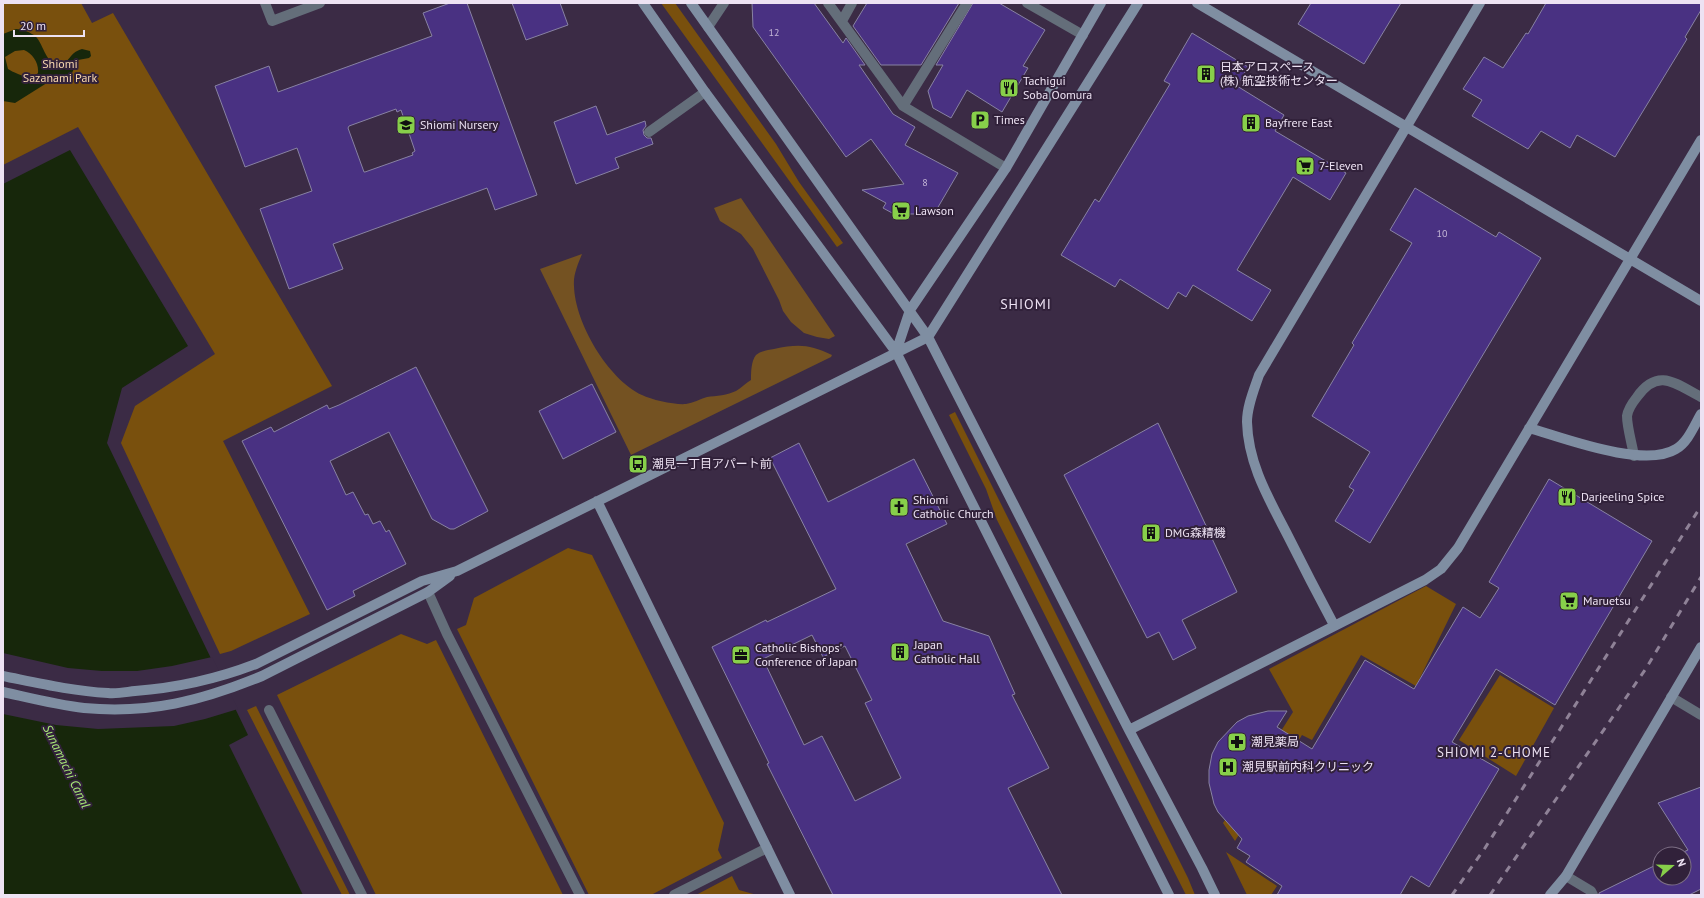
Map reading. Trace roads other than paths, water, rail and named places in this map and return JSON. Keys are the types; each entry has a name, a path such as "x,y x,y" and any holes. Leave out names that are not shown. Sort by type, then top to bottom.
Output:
{"street":[{"path":"265,3 272,21 320,3"},
{"path":"643,3 705,92 896,352 1169,895"},
{"path":"691,3 928,337 1129,730 1202,868 1214,895"},
{"path":"708,27 724,3"},
{"path":"828,3 903,106 1006,168"},
{"path":"842,21 852,3"},
{"path":"903,106 967,3"},
{"path":"1027,3 1082,35"},
{"path":"896,352 910,310 1006,168 1101,3"},
{"path":"3,692 84,708 139,709 169,706 198,700 234,688 269,673 428,592 457,571 928,337 1138,3"},
{"path":"1197,3 1701,301"},
{"path":"1334,625 1263,488 1253,462 1248,439 1247,420 1251,398 1259,375 1480,3"},
{"path":"649,132 705,92"},
{"path":"1129,730 1424,580 1441,569 1458,548 1701,140"},
{"path":"1634,456 1627,414 1632,404 1648,384 1656,380 1664,380 1675,383 1701,397"},
{"path":"1529,428 1610,451 1634,456 1652,456 1666,454 1685,442 1701,414"},
{"path":"597,501 790,895"},
{"path":"3,676 70,690 110,693 152,690 193,684 256,664 422,581 457,571"},
{"path":"428,592 451,641 580,895"},
{"path":"1550,895 1566,876 1701,647"},
{"path":"1672,697 1701,716"},
{"path":"269,710 362,895"},
{"path":"674,895 767,848"},
{"path":"1566,876 1592,892 1593,895"}],"water":[{"path":"16,29 34,35 41,44 49,60 53,63 58,64 65,62 71,55 82,49 90,51 91,56 89,58 78,60 72,73 66,78 60,81 50,81 15,103 3,101 3,34","holes":["24,50 35,59 38,66 38,73 33,77 24,76 8,69 5,57 15,51"]},
{"name":"Sunamachi Canal","path":"70,150 188,346 122,388 107,443 248,735 229,745 303,895 3,895 3,184"}],"railway":[{"path":"1452,895 1485,848 1701,506"},
{"path":"1490,895 1645,670 1701,577"}],"place":[{"name":"日本アロスペース (株) 航空技術センター","path":"1206,74"},
{"name":"Tachigui Soba Oomura","path":"1009,88"},
{"name":"Times","path":"980,120"},
{"name":"Bayfrere East","path":"1251,123"},
{"name":"Shiomi Nursery","path":"406,125"},
{"name":"7-Eleven","path":"1305,166"},
{"name":"Lawson","path":"901,211"},
{"name":"潮見一丁目アパート前","path":"638,464"},
{"name":"Darjeeling Spice","path":"1567,497"},
{"name":"Shiomi Catholic Church","path":"899,507"},
{"name":"DMG森精機","path":"1151,533"},
{"name":"Maruetsu","path":"1569,601"},
{"name":"Japan Catholic Hall","path":"900,652"},
{"name":"Catholic Bishops' Conference of Japan","path":"741,655"},
{"name":"潮見薬局","path":"1237,742"},
{"name":"潮見駅前内科クリニック","path":"1228,767"}],"district":[{"name":"SHIOMI","path":"1026,304"},
{"name":"SHIOMI 2-CHOME","path":"1494,752"}],"park label":[{"name":"Shiomi Sazanami Park","path":"60,71"}]}
